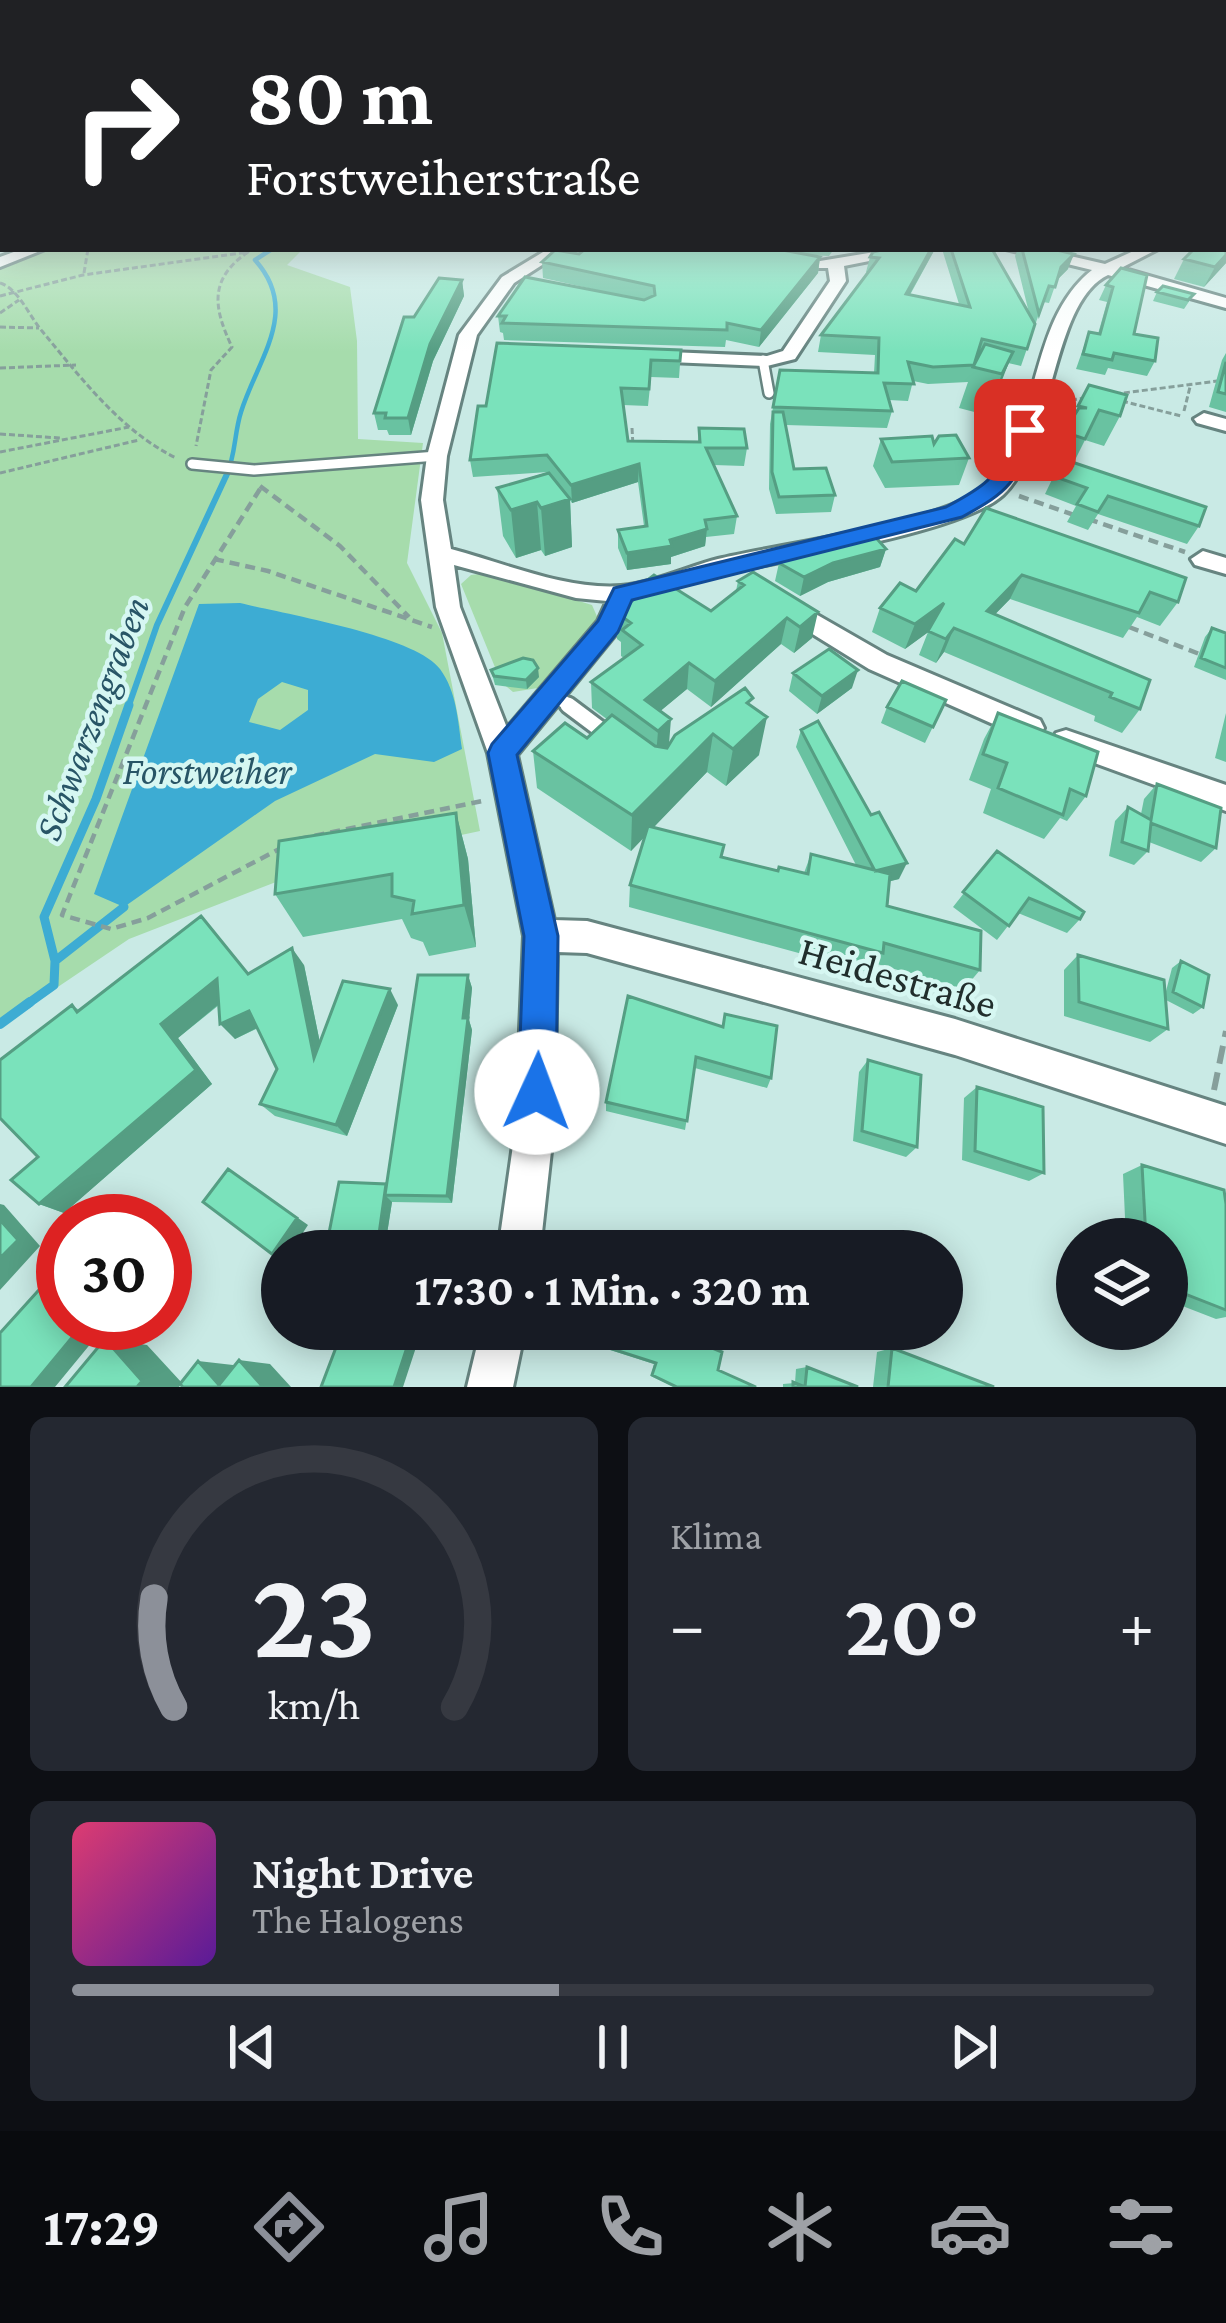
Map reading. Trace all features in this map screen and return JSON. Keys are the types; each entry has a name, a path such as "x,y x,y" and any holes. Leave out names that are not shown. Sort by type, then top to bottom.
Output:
{"street":[{"path":"0,262 28,252"},
{"path":"522,1230 535,1124 541,936 502,753 458,635 437,553 432,500 437,456 472,348 519,282 555,252"},
{"path":"798,262 836,266 907,252"},
{"path":"1027,252 1226,303"},
{"path":"437,553 576,590 622,594 722,566 912,525 978,502 997,489 1018,455 1070,303 1094,275 1144,252"},
{"path":"634,356 763,360 789,355 838,281 836,266"},
{"path":"722,566 911,678 1011,721 1226,798"},
{"path":"502,753 609,625 622,594"},
{"name":"Heidestraße","path":"541,936 587,937 955,1037 1217,1121"},
{"path":"490,1387 498,1350"}],"lane":[{"path":"763,360 763,380 770,393"},
{"path":"192,464 254,470 437,456"},
{"path":"555,695 625,748"}],"path":[{"path":"83,275 87,252"},
{"path":"0,283 13,292 139,440 192,464 211,370 232,347 223,329 215,285 219,273 248,253 83,275 13,292 0,296"},
{"path":"0,313 19,301"},
{"path":"0,327 39,328"},
{"path":"0,368 76,365"},
{"path":"1032,404 1226,380"},
{"path":"1103,396 1183,416 1191,383"},
{"path":"0,452 129,427"},
{"path":"632,428 633,451"},
{"path":"0,434 66,438"},
{"path":"0,473 139,440"},
{"path":"254,470 261,488 340,547 412,621"},
{"path":"261,488 184,607 62,915 111,929 148,919 307,834 510,796"},
{"path":"997,489 1215,562"},
{"path":"214,559 268,572 458,635"},
{"path":"1122,624 1205,656"},
{"path":"1217,1121 1226,1031"}],"green space":[{"path":"42,252 300,252 287,265 350,287 357,341 358,439 423,443 407,563 442,633 480,831 320,865 129,939 0,1026 0,267"},
{"path":"487,573 592,605 599,621 550,686 513,692 501,682 461,584 471,575"}],"water":[{"name":"Forstweiher","path":"240,603 317,620 405,646 426,657 450,687 462,749 434,762 375,754 275,801 124,907 94,894 199,604","holes":["282,682 308,690 308,710 280,730 249,722 258,699"]}],"building":[{"path":"553,252 793,252 820,257 761,330 727,323 727,330 502,323 506,316 498,316 525,277 644,300 655,295 654,286 542,262"},
{"path":"873,252 929,252 906,294 970,307 952,252 994,252 1035,324 1027,349 982,339 974,365 933,367 908,362 914,384 884,383 892,411 773,407 780,370 878,373 879,338 821,335 879,258 870,257"},
{"path":"1023,252 1074,254 1061,267 1055,287 1049,286 1039,314"},
{"path":"1191,252 1226,252 1215,267 1184,259"},
{"path":"1121,268 1147,275 1134,334 1158,338 1155,361 1114,353 1112,360 1083,354 1089,332 1100,334 1113,287 1106,285"},
{"path":"439,278 462,280 430,344 408,418 385,418 386,413 374,413 404,317 414,317"},
{"path":"1163,286 1194,294 1188,300 1157,292"},
{"path":"497,343 681,350 680,361 651,360 649,389 621,388 628,441 700,442 699,428 744,429 747,448 706,448 737,516 705,520 707,529 670,540 672,546 627,553 618,530 647,526 639,464 571,485 547,455 470,460 478,406 486,406"},
{"path":"985,344 1013,352 1002,374 973,367"},
{"path":"1226,362 1226,394 1218,392"},
{"path":"1089,385 1127,395 1120,416 1099,410 1085,439 1064,432 1079,408 1087,408 1078,406"},
{"path":"773,412 783,412 794,469 826,468 835,495 779,497 772,472"},
{"path":"956,435 969,458 892,462 881,439 932,436 934,444 939,436"},
{"path":"1063,459 1206,507 1199,526 1108,496 1098,512 1077,504 1087,488 1053,476"},
{"path":"549,473 570,499 511,510 497,488"},
{"path":"986,508 1186,578 1178,602 1150,592 1139,613 1022,575 987,611 1150,680 1140,709 954,628 946,639 928,631 944,603 915,624 880,608 900,583 916,591 955,539 964,544"},
{"path":"870,531 886,549 833,563 804,577 779,563 813,542"},
{"path":"753,572 818,612 800,627 787,618 715,681 689,663 645,700 671,719 658,731 591,682 642,645 622,630 631,623 617,613 638,596 632,592 654,575 711,611 744,585 738,581"},
{"path":"1212,628 1226,633 1226,668 1201,658"},
{"path":"829,649 858,670 822,696 793,673"},
{"path":"523,658 533,660 538,668 526,680 494,676 491,670"},
{"path":"902,681 946,700 933,727 887,707"},
{"path":"745,688 753,698 747,703 767,717 733,749 713,734 632,815 533,751 565,723 587,738 612,715 655,746 667,748 675,735"},
{"path":"998,713 1098,752 1086,796 1070,789 1063,815 998,788 1007,763 983,754"},
{"path":"818,721 871,815 879,812 907,863 875,871 801,730"},
{"path":"1157,784 1221,808 1216,848 1151,823 1148,851 1122,842 1128,807 1151,820"},
{"path":"456,813 464,905 412,914 414,901 392,896 392,874 275,894 279,841"},
{"path":"648,826 724,845 721,857 778,871 779,867 808,874 811,854 890,874 887,906 981,931 980,970 884,943 883,953 630,885"},
{"path":"997,851 1084,912 1080,919 1029,898 1009,926 963,892"},
{"path":"201,916 248,974 292,948 314,1058 343,981 390,989 336,1125 260,1104 277,1069 249,1011 220,1024 217,979 161,1024 196,1070 51,1194 36,1194 36,1201 11,1180 38,1157 0,1118 0,1060 72,1005 77,1012"},
{"path":"1078,955 1164,980 1168,1029 1079,1002"},
{"path":"1181,961 1209,975 1203,1007 1173,992"},
{"path":"418,975 468,975 463,1018 468,1018 447,1196 385,1195"},
{"path":"628,996 723,1027 725,1014 777,1026 771,1078 696,1057 687,1121 606,1102"},
{"path":"868,1060 921,1075 917,1147 862,1131"},
{"path":"977,1087 1043,1107 1044,1173 975,1151"},
{"path":"1142,1165 1224,1190 1226,1310 1188,1295 1188,1218 1145,1218"},
{"path":"228,1169 297,1218 289,1230 261,1230 261,1246 203,1202"},
{"path":"339,1182 386,1184 380,1230 330,1230"},
{"path":"0,1220 18,1240 0,1258"},
{"path":"36,1293 36,1350 62,1350 31,1387 0,1387 0,1333"},
{"path":"96,1350 115,1350 142,1381 137,1387 65,1387"},
{"path":"335,1350 406,1350 394,1387 321,1387"},
{"path":"615,1350 717,1350 722,1352 718,1370 756,1387 677,1387 652,1375 656,1363"},
{"path":"892,1350 897,1350 994,1387 888,1387"},
{"path":"239,1360 263,1387 180,1384 198,1361 219,1385"},
{"path":"807,1367 858,1387 805,1387"}],"waterway":[{"path":"226,477 241,412 272,335 275,298 255,260 267,252"},
{"name":"Schwarzengraben","path":"128,708 157,625 227,474"},
{"name":"Schwarzengraben","path":"55,961 44,917 96,799 129,705"},
{"path":"55,961 124,907"},
{"name":"Schwarzengraben","path":"26,1005 54,985 55,961"},
{"name":"Schwarzengraben","path":"0,1024 30,1002"}],"route":[{"path":"537,1092 541,936 502,753 609,625 622,594 954,512 997,489 1010,472 1025,430"}]}
